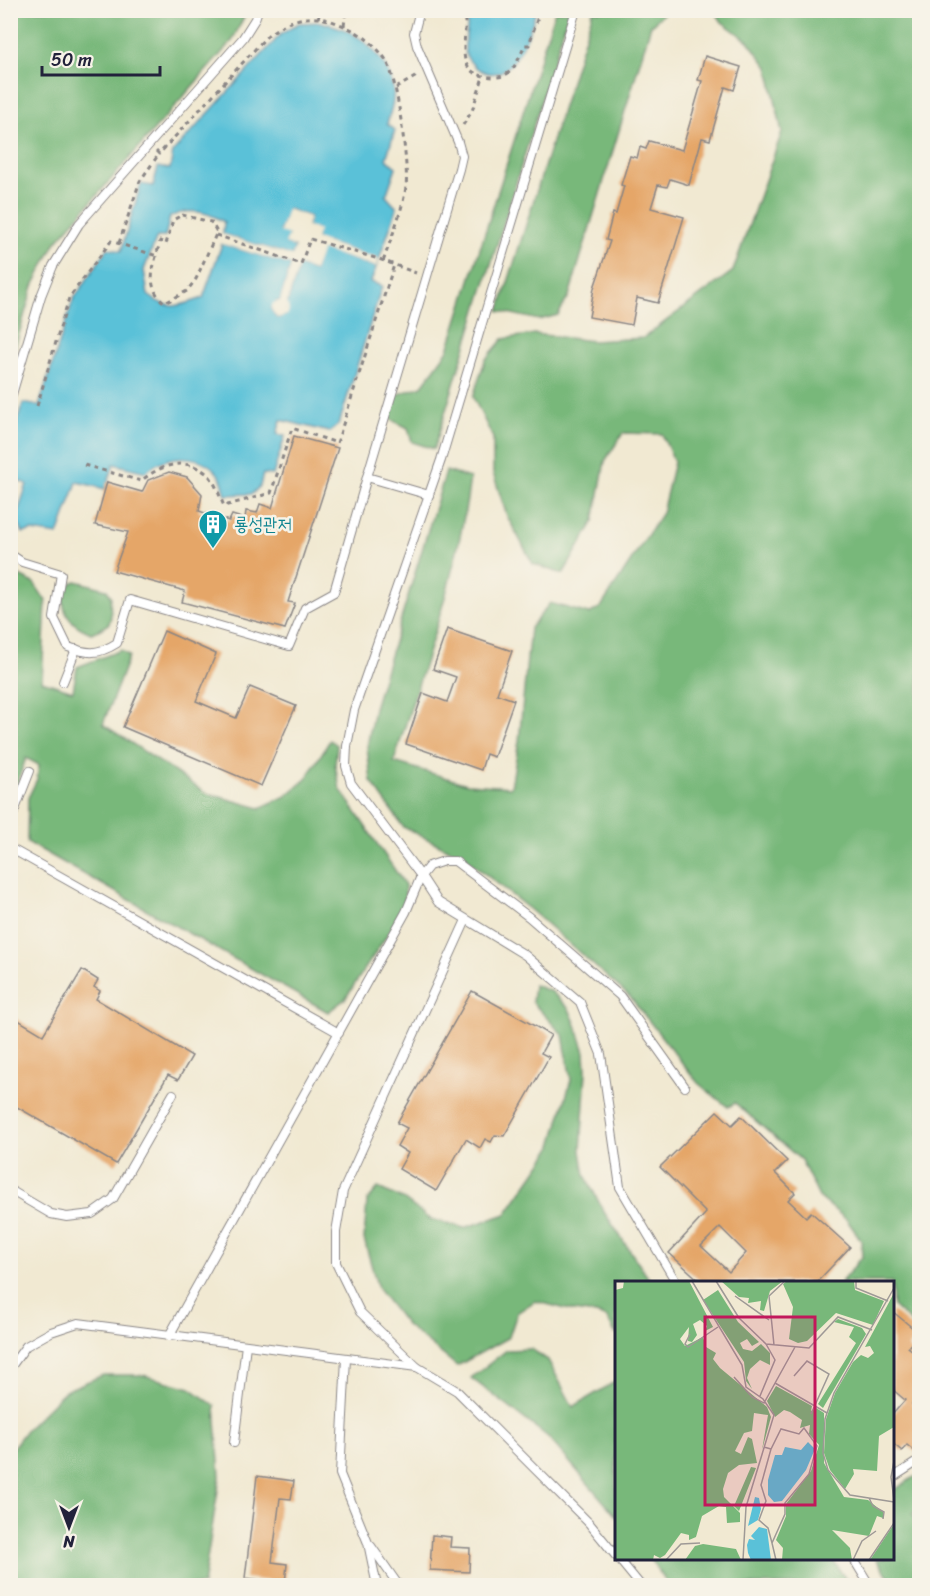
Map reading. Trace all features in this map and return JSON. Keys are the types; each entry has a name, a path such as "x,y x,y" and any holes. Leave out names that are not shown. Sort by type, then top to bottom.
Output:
{"lane":[{"path":"10,401 41,296 53,266 79,224 243,38 258,10"},
{"path":"10,554 22,562 61,574 54,618 68,647 88,653 106,650 117,643 130,600 289,646 305,608 334,592 462,156 417,46 414,33 420,10"},
{"path":"576,10 429,495 354,710 347,746 346,766 351,783 365,804 422,876 438,902 525,955 580,1002 601,1054 620,1187 675,1281"},
{"path":"367,477 429,495"},
{"path":"63,682 75,649"},
{"path":"10,822 30,771"},
{"path":"10,848 339,1033"},
{"path":"169,1336 406,912 429,866 444,861 455,861 529,917 620,996 685,1087"},
{"path":"466,920 343,1191 336,1232 336,1263 360,1312 417,1367 457,1391 589,1523 615,1555"},
{"path":"10,1190 51,1214 67,1217 92,1214 112,1199 173,1094"},
{"path":"10,1368 26,1346 51,1332 78,1323 417,1367"},
{"path":"234,1443 246,1346"},
{"path":"346,1358 340,1473 368,1543 377,1586"},
{"path":"894,1477 920,1460"},
{"path":"368,1543 399,1586"},
{"path":"619,1560 641,1586"},
{"path":"854,1560 870,1586"}],"path":[{"path":"318,18 321,10"},
{"path":"344,26 346,10"},
{"path":"463,10 466,21 462,49 464,59 469,67 483,77 500,77 514,69 525,45 530,45 540,10"},
{"path":"119,243 140,181 159,154 267,35 284,24 309,17 328,19 364,35 388,62 404,141 406,186 383,262"},
{"path":"395,88 415,77 423,61"},
{"path":"456,137 472,111 483,77"},
{"path":"149,144 159,154"},
{"path":"182,215 211,222 216,234 196,279 187,291 165,303 156,296 151,282 160,242 166,244 173,220 182,215"},
{"path":"216,234 301,264 310,239 379,259 426,276"},
{"path":"37,406 69,298 111,241 157,256"},
{"path":"84,465 141,481 153,470 166,466 181,464 196,467 207,474 224,506 271,493 292,428 338,442 394,265"}],"green space":[{"path":"11,10 247,11 232,41 56,242 33,286 11,361"},
{"path":"555,11 569,11 434,449 412,442 408,428 390,419 396,395 422,386 448,350"},
{"path":"593,11 666,11 651,25 569,296 558,315 539,320 499,311"},
{"path":"715,11 919,11 919,1330 894,1307 894,1281 842,1281 862,1257 861,1240 847,1220 819,1197 801,1160 735,1103 728,1107 698,1083 630,997 533,912 464,857 403,827 371,781 367,747 374,708 446,471 470,478 464,514 448,586 394,762 467,784 511,787 519,741 530,628 550,603 589,614 601,607 662,513 674,462 662,434 623,433 605,461 594,521 563,574 533,564 507,516 493,473 493,438 473,397 485,360 503,339 535,334 593,341 643,338 733,271 782,132 768,67 748,41 722,22"},
{"path":"11,572 34,583 46,601 42,681 73,691 77,667 121,650 129,656 103,724 206,793 260,808 286,796 306,779 330,740 337,745 335,765 340,789 405,885 405,908 345,999 328,1012 27,842 28,798 37,779 39,765 26,758 11,799"},
{"path":"76,581 106,589 111,596 111,619 106,626 91,633 75,624 64,607 66,589"},
{"path":"534,985 552,992 569,1009 576,1025 585,1052 581,1151 585,1175 604,1212 650,1281 615,1281 615,1333 607,1318 535,1301 517,1313 509,1337 457,1366 406,1325 378,1289 364,1239 367,1201 378,1188 403,1199 430,1219 464,1228 506,1214 551,1149 571,1080 563,1035 532,1002"},
{"path":"531,1349 548,1360 573,1407 615,1382 615,1515 548,1437 471,1378 507,1350"},
{"path":"103,1375 143,1375 190,1388 215,1406 220,1477 203,1585 11,1585 11,1450 26,1430 65,1391"},
{"path":"914,1477 919,1477 919,1507 913,1514 919,1527 919,1585 895,1585 877,1560 894,1560 894,1490"},
{"path":"652,1560 833,1560 850,1585 668,1585"}],"water":[{"path":"467,11 536,11 524,44 510,65 501,71 491,73 480,70 467,58 465,48"},
{"path":"321,22 343,29 360,38 375,52 387,70 393,88 393,102 387,124 395,130 386,159 396,167 386,196 397,208 371,282 382,286 339,424 329,432 281,420 277,434 285,436 273,475 263,474 260,486 252,494 226,495 221,479 213,469 195,459 174,458 163,461 146,472 114,464 106,489 77,482 58,535 32,531 23,533 16,518 27,484 11,478 11,441 23,403 39,406 73,300 108,248 121,251 141,184 153,186 158,167 170,169 173,152 281,34 299,23","holes":["288,209 310,217 307,226 318,230 316,239 378,259 376,267 321,249 314,271 299,266 287,303 286,315 277,318 271,309 277,301 280,301 291,265 222,244 203,298 168,306 148,295 144,270 157,237 165,237 170,217 184,212 211,215 224,222 223,234 292,256 295,247 286,244 289,234 280,231"]}],"pier":[{"path":"287,209 310,217 307,226 319,230 316,239 379,259 376,267 322,250 314,271 299,266 287,302 289,311 287,315 277,318 271,309 273,303 280,301 291,265 222,244 222,241 293,263 282,302 275,305 274,309 278,315 286,310 284,302 296,265 299,263 312,268 320,247 374,263 375,261 314,241 315,232 304,227 307,218 289,213 284,230 291,233 289,242 298,246 294,259 223,237 223,234 292,256 295,247 285,244 289,235 280,232"}],"building":[{"path":"705,56 741,67 734,90 725,87 710,140 702,138 689,185 670,179 667,187 658,185 651,208 684,217 658,303 637,298 632,325 589,317 594,288 610,241 606,240 613,213 616,214 624,186 621,185 630,156 637,158 640,147 646,149 649,141 682,150 702,81 698,80"},
{"name":"룡성관저","path":"294,436 338,448 288,602 295,603 285,629 182,602 185,591 114,571 128,532 95,525 107,482 142,492 148,480 169,472 187,477 202,494 199,511 229,521 232,515 245,519 246,511 257,513 260,504 272,508"},
{"path":"447,629 512,651 497,694 514,700 494,757 486,754 481,770 406,744 423,693 447,702 456,677 433,669"},
{"path":"164,631 216,654 196,701 236,718 250,687 296,706 261,786 123,727"},
{"path":"82,970 98,980 94,987 100,991 96,999 192,1056 178,1080 168,1075 116,1164 10,1103 10,1015 43,1035"},
{"path":"472,991 551,1035 541,1053 549,1057 504,1136 495,1135 491,1142 485,1139 480,1148 466,1139 436,1191 399,1169 408,1153 397,1146 407,1128 397,1123"},
{"path":"717,1111 732,1125 741,1116 787,1161 775,1173 795,1193 788,1200 806,1217 811,1212 850,1247 818,1281 700,1281 669,1253 706,1213 660,1167","holes":["720,1227 746,1253 729,1272 701,1246"]},
{"path":"894,1313 920,1334 908,1347 920,1357 920,1396 912,1404 920,1410 918,1454 907,1445 902,1451 894,1445 894,1413 905,1400 894,1391"},
{"path":"257,1476 294,1481 291,1499 280,1498 272,1562 287,1564 285,1583 245,1578"},
{"path":"432,1535 451,1537 450,1547 470,1548 469,1572 430,1570"}],"place":[{"name":"룡성관저","path":"213,550"}]}
